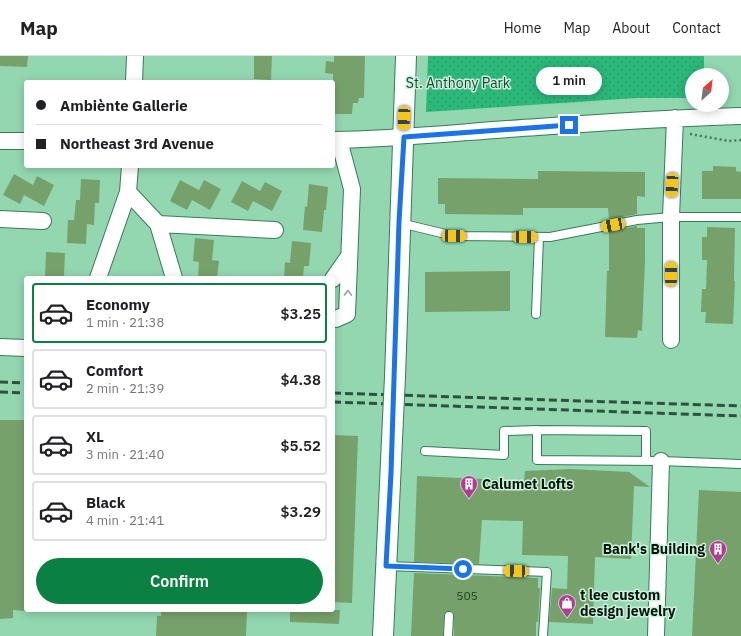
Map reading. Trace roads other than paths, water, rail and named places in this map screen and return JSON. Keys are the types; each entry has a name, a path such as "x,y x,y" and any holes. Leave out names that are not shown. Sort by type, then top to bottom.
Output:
{"street":[{"path":"134,80 135,56"},
{"path":"383,636 395,377 399,222 404,137 406,56"},
{"path":"335,319 347,314 352,189 336,140 404,137 675,118 741,116"},
{"path":"671,340 671,217 675,118"},
{"path":"0,141 24,141"},
{"path":"99,276 128,192 130,168"},
{"path":"128,192 158,224 170,276"},
{"path":"0,219 43,221"},
{"path":"158,224 275,230"},
{"path":"335,276 349,256"},
{"path":"0,347 24,348"},
{"path":"653,461 656,636"}],"lane":[{"path":"399,222 454,236 550,237 637,220 671,217 741,217"},
{"path":"536,314 539,237"},
{"path":"536,430 537,460 653,461 741,464"},
{"path":"425,451 504,455 504,431 646,431 653,461"},
{"path":"386,566 547,572 544,636"},
{"path":"448,636 449,616"}],"railway":[{"path":"0,382 24,383"},
{"path":"0,392 24,393"},
{"path":"335,393 741,406"},
{"path":"335,402 741,416"}],"place":[{"name":"Calumet Lofts","path":"469,499"},
{"name":"Bank's Building","path":"718,564"},
{"name":"t lee custom design jewelry","path":"567,618"}],"park label":[{"name":"St. Anthony Park","path":"458,83"}]}
